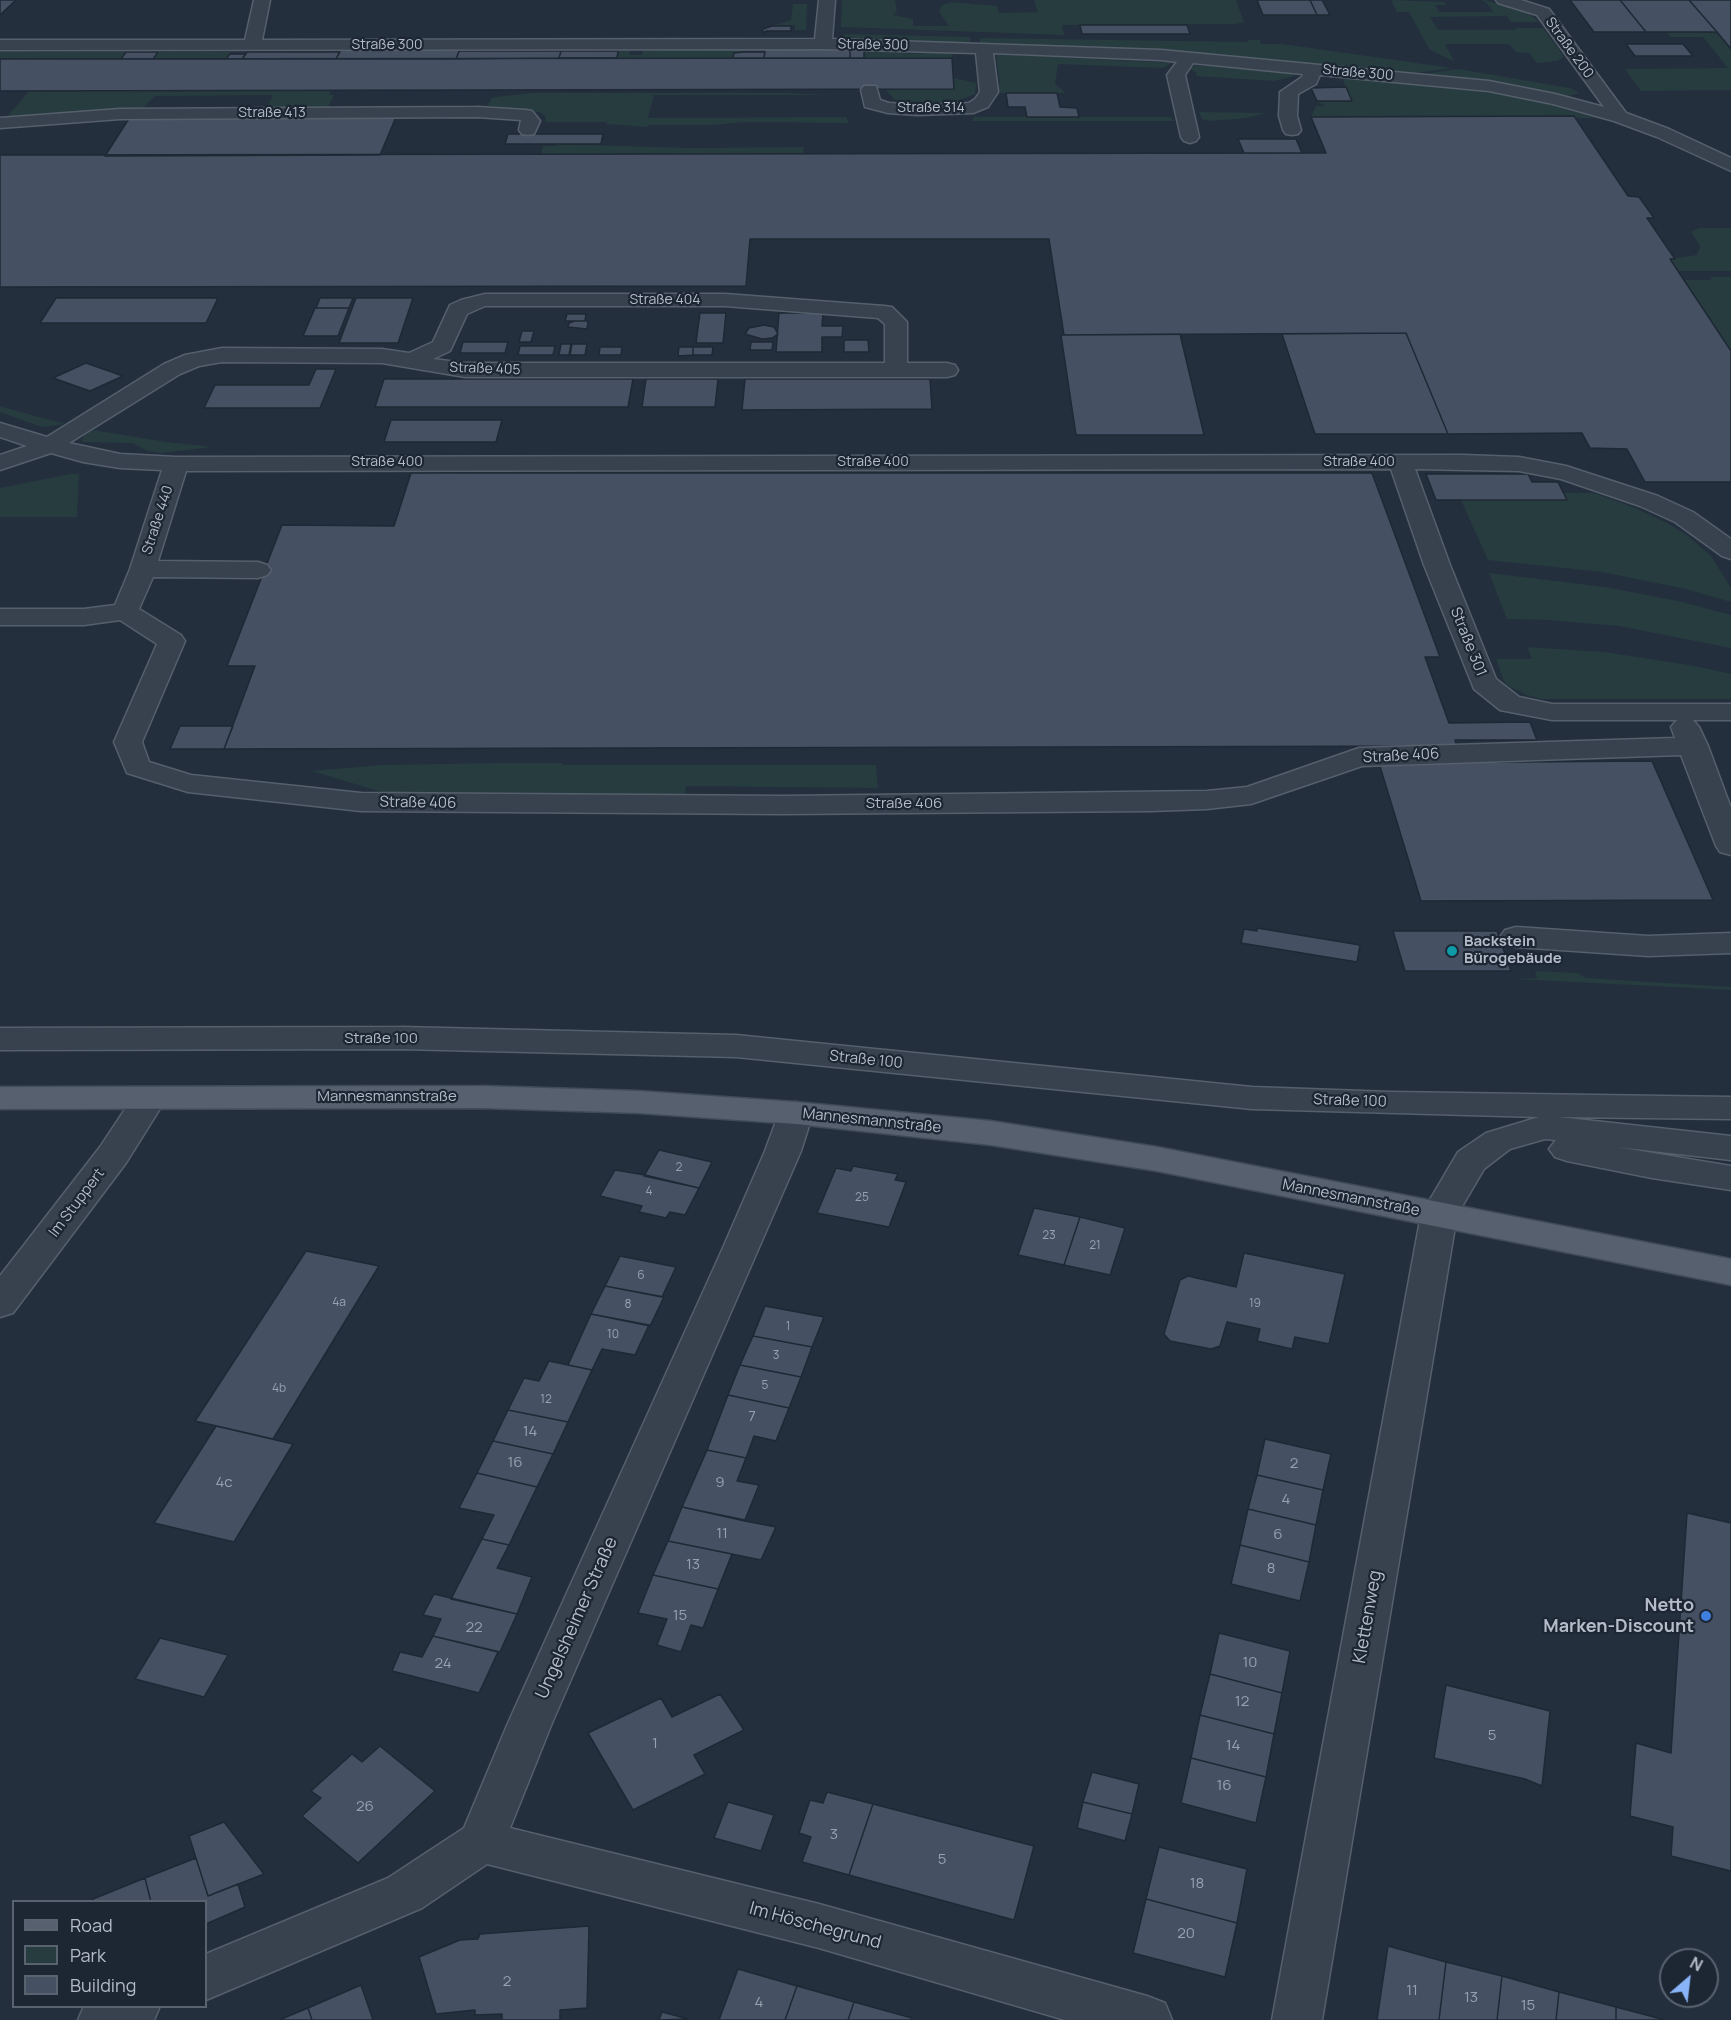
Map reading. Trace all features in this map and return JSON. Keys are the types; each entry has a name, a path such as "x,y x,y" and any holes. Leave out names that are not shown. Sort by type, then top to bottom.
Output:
{"main road":[{"name":"Mannesmannstraße","path":"0,1098 149,1100 482,1097 639,1102 796,1113 991,1133 1135,1156 1731,1272"}],"street":[{"path":"252,46 262,0"},
{"path":"823,44 827,0"},
{"name":"Straße 200","path":"1504,0 1545,6 1620,117"},
{"name":"Straße 300","path":"0,45 823,44 984,48 1188,58 1489,86 1555,99 1620,117 1663,133 1731,165"},
{"name":"Straße 314","path":"870,90 871,103 888,108 918,110 973,108 982,103 989,92 984,48"},
{"path":"1188,58 1176,75 1190,137"},
{"path":"1292,130 1288,116 1289,92 1310,80 1312,69"},
{"name":"Straße 413","path":"0,123 120,114 477,112 526,115 531,121 528,130"},
{"name":"Straße 404","path":"412,360 442,346 458,310 468,304 485,300 725,300 884,312 896,321 896,370"},
{"name":"Straße 405","path":"0,463 48,446 172,369 193,360 222,355 382,356 465,370 947,370"},
{"name":"Straße 400","path":"0,430 83,455 120,461 176,464 1400,462 1519,464 1566,473 1658,505 1684,517 1731,551"},
{"name":"Straße 301","path":"1400,462 1437,565 1484,683 1509,704 1552,712 1731,712"},
{"name":"Straße 440","path":"176,464 142,569 258,570"},
{"path":"0,617 84,617 125,612 142,569"},
{"name":"Straße 406","path":"125,612 172,641 128,742 137,767 188,783 361,802 759,805 1207,800 1251,795 1359,757 1694,746"},
{"path":"1679,713 1694,746 1731,846"},
{"path":"1516,937 1648,946 1731,943"},
{"name":"Straße 100","path":"0,1039 401,1038 736,1046 1252,1098 1390,1103 1731,1108"},
{"name":"Im Stuppert","path":"0,1303 113,1155 149,1100"},
{"name":"Ungelsheimer Straße","path":"481,1842 530,1724 745,1239 783,1151 796,1113"},
{"path":"1439,1215 1472,1161 1498,1141 1544,1127 1731,1148"},
{"path":"1498,1141 1537,1143 1652,1166 1731,1178"},
{"name":"Klettenweg","path":"1297,2020 1439,1215"},
{"path":"207,1977 405,1893 481,1842"},
{"name":"Im Höschegrund","path":"481,1842 819,1926 1147,2020"},
{"path":"103,2020 133,2008"}],"green space":[{"path":"842,0 895,0 897,11 893,15 913,19 913,26 949,26 939,12 942,5 952,2 997,6 999,13 1038,12 1034,0 1236,0 1244,22 1236,24 1062,25 1064,35 841,27"},
{"path":"1391,0 1444,2 1446,5 1435,5 1439,12 1493,12 1482,0 1485,0 1529,14 1539,22 1511,22 1507,16 1430,17 1438,30 1543,28 1564,57 1557,61 1537,63 1529,53 1516,52 1509,44 1445,44 1454,61 1429,49 1409,12 1397,12"},
{"path":"793,4 807,4 806,30 795,30 795,25 772,26 791,20"},
{"path":"1666,32 1717,32 1731,49 1731,90 1641,91 1625,69 1728,68 1703,37 1671,37"},
{"path":"847,34 970,37 970,44 851,40 842,37"},
{"path":"980,38 1248,42 1249,40 1260,40 1261,44 1282,44 1452,68 1416,73 1200,54 980,44"},
{"path":"744,50 744,53 734,53 733,59 617,58 618,51 630,51 629,55 642,55 643,51"},
{"path":"869,50 908,51 907,54 951,52 952,58 864,58 864,52 869,52"},
{"path":"0,52 126,52 121,59 0,59"},
{"path":"157,52 231,52 226,59 153,59"},
{"path":"996,55 1172,63 1163,68 1058,64 1055,84 1066,93 1001,93 998,90 1000,84"},
{"path":"1195,65 1292,73 1294,76 1274,81 1196,76 1197,73 1190,69"},
{"path":"1458,69 1570,88 1580,93 1567,96 1498,83 1423,74"},
{"path":"953,78 976,83 975,94 952,103 921,105 894,99 885,89 954,89"},
{"path":"1342,78 1427,84 1493,93 1547,104 1596,118 1311,117 1316,106 1325,106 1317,101 1352,101"},
{"path":"331,90 329,95 334,95 327,109 266,109 273,95 155,96 142,109 8,116 29,91"},
{"path":"532,93 828,95 654,95 648,118 846,117 849,123 745,122 714,125 648,125 648,127 606,124 607,122 545,122 546,117 540,112 500,110 487,105 492,98"},
{"path":"1199,112 1266,113 1246,118 1210,121 1202,119"},
{"path":"974,117 1171,117 1174,121 972,121"},
{"path":"558,144 690,148 804,147 803,155 541,155 543,146"},
{"path":"1699,228 1731,228 1731,271 1678,271 1670,259 1697,255 1700,246 1691,232"},
{"path":"1710,277 1731,277 1731,351 1684,280 1712,280"},
{"path":"0,406 66,424 42,427 0,412"},
{"path":"93,430 212,447 161,453 147,451 133,443 83,442 84,436"},
{"path":"79,474 77,517 0,517 0,488"},
{"path":"1563,493 1594,493 1635,508 1688,536 1711,556 1731,588 1731,602 1686,589 1602,572 1488,560 1461,500 1566,500"},
{"path":"1489,573 1605,587 1678,601 1731,615 1731,648 1619,626 1507,619"},
{"path":"1527,647 1604,652 1731,674 1731,699 1541,699 1510,687 1504,681 1496,659 1532,659"},
{"path":"498,763 876,765 878,788 686,786 684,798 398,797 312,771 381,765"},
{"path":"1538,971 1578,973 1586,978 1731,987 1731,990 1514,979 1537,978 1535,973"}],"building":[{"path":"0,0 16,0 0,15"},
{"path":"1257,0 1310,0 1317,15 1263,15"},
{"path":"1310,0 1322,0 1330,15 1317,15"},
{"path":"1570,0 1620,0 1646,32 1594,32"},
{"path":"1620,0 1689,0 1717,32 1646,32"},
{"path":"1689,0 1731,0 1731,49 1717,32"},
{"path":"1080,25 1187,25 1190,34 1082,34"},
{"path":"772,26 791,26 791,31 763,33 763,29"},
{"path":"1626,44 1683,44 1693,56 1635,56"},
{"path":"341,49 460,49 456,59 336,59"},
{"path":"765,49 850,49 850,58 764,58"},
{"path":"850,49 864,49 864,58 850,58"},
{"path":"459,51 561,51 559,58 456,59"},
{"path":"561,51 618,51 617,58 559,58"},
{"path":"126,52 158,52 153,59 121,59"},
{"path":"247,52 340,52 336,59 242,59"},
{"path":"765,52 764,58 733,58 734,53"},
{"path":"230,54 246,54 242,59 226,59"},
{"path":"952,58 954,89 0,91 0,59"},
{"path":"1346,87 1352,101 1317,101 1311,88"},
{"path":"1006,93 1057,93 1060,107 1077,108 1079,117 1027,117 1025,107 1008,107"},
{"path":"1574,116 1628,196 1639,197 1654,218 1647,218 1675,259 1670,259 1731,351 1731,482 1645,482 1627,449 1590,448 1582,433 1448,434 1406,333 1064,335 1049,239 750,239 746,286 0,287 0,155 1326,153 1311,117"},
{"path":"130,117 396,117 380,155 105,156"},
{"path":"508,134 603,134 601,144 505,144"},
{"path":"1238,139 1296,139 1302,153 1244,153"},
{"path":"56,298 218,298 206,323 40,323"},
{"path":"320,298 353,298 349,308 316,308"},
{"path":"356,298 413,298 398,343 339,343"},
{"path":"315,308 349,308 338,336 303,336"},
{"path":"700,313 726,313 723,343 696,343"},
{"path":"779,313 823,313 822,326 843,326 842,337 822,337 822,352 776,352"},
{"path":"567,314 586,314 585,321 565,321"},
{"path":"588,321 587,329 568,327 569,323"},
{"path":"764,325 774,327 778,334 772,338 762,339 745,334 749,328"},
{"path":"522,331 534,331 531,342 519,342"},
{"path":"1406,333 1448,434 1315,434 1282,334"},
{"path":"1180,334 1204,435 1076,435 1061,335"},
{"path":"844,340 868,340 869,352 844,352"},
{"path":"463,342 508,342 505,353 460,353"},
{"path":"751,342 773,342 772,350 750,350"},
{"path":"561,344 571,344 569,355 559,355"},
{"path":"572,344 587,344 585,355 570,355"},
{"path":"520,346 555,346 553,355 518,355"},
{"path":"600,347 622,347 621,355 599,355"},
{"path":"679,347 693,347 693,355 678,356"},
{"path":"693,347 713,347 712,355 693,355"},
{"path":"86,363 123,376 90,391 53,378"},
{"path":"316,369 336,369 320,408 204,408 215,385 309,385"},
{"path":"384,379 633,379 628,407 375,407"},
{"path":"646,379 718,379 715,407 642,407"},
{"path":"745,379 930,379 932,409 742,410"},
{"path":"391,420 502,420 496,442 384,442"},
{"path":"411,473 1372,473 1440,657 1425,657 1449,723 1530,722 1537,740 1455,740 1457,746 224,749 255,666 227,666 282,525 394,526"},
{"path":"1426,474 1528,474 1532,482 1558,482 1567,500 1436,500"},
{"path":"180,726 233,726 224,749 170,749"},
{"path":"1652,761 1713,900 1421,901 1379,763"},
{"path":"1257,928 1360,945 1357,962 1241,943 1244,929 1257,931"},
{"name":"Backstein Bürogebäude","path":"1393,931 1497,931 1511,971 1405,971"},
{"path":"659,1150 712,1162 699,1188 644,1176"},
{"path":"853,1166 898,1174 895,1180 906,1182 889,1227 817,1213 836,1168 851,1171"},
{"path":"615,1170 699,1188 685,1215 670,1212 666,1218 639,1212 642,1206 600,1196"},
{"path":"1034,1208 1080,1217 1064,1265 1018,1255"},
{"path":"1080,1217 1125,1228 1110,1275 1064,1265"},
{"path":"306,1251 379,1266 273,1439 195,1421"},
{"path":"1244,1253 1345,1274 1329,1344 1295,1337 1292,1349 1257,1341 1260,1329 1227,1322 1220,1346 1211,1349 1170,1341 1164,1334 1180,1280 1188,1276 1236,1287"},
{"path":"620,1256 676,1267 662,1297 605,1286"},
{"path":"605,1286 664,1297 650,1326 591,1314"},
{"path":"765,1306 824,1317 812,1347 753,1336"},
{"path":"591,1314 649,1325 635,1355 602,1349 592,1370 568,1365"},
{"path":"753,1336 812,1347 801,1377 740,1365"},
{"path":"549,1361 592,1370 568,1422 508,1410 524,1378 539,1381"},
{"path":"740,1365 801,1377 789,1408 728,1395"},
{"path":"728,1395 789,1408 776,1441 754,1436 746,1458 707,1450"},
{"path":"508,1410 568,1422 553,1454 493,1441"},
{"path":"216,1426 293,1444 234,1542 154,1523"},
{"path":"1265,1439 1331,1454 1323,1490 1257,1475"},
{"path":"493,1441 553,1454 537,1487 477,1473"},
{"path":"707,1450 746,1458 737,1481 759,1485 745,1520 682,1507"},
{"path":"477,1473 537,1487 509,1545 482,1539 494,1515 459,1508"},
{"path":"1257,1475 1323,1490 1316,1525 1248,1509"},
{"path":"682,1507 776,1527 761,1560 668,1541"},
{"path":"1248,1509 1316,1525 1309,1562 1240,1545"},
{"name":"Netto Marken-Discount","path":"1687,1513 1731,1523 1731,1871 1671,1856 1673,1827 1630,1816 1636,1743 1671,1753"},
{"path":"482,1539 509,1545 497,1568 532,1577 517,1614 451,1599"},
{"path":"668,1541 732,1554 718,1589 653,1575"},
{"path":"1240,1545 1309,1562 1300,1601 1231,1584"},
{"path":"653,1575 718,1589 703,1628 691,1625 681,1652 657,1645 667,1619 638,1613"},
{"path":"434,1594 517,1614 500,1652 433,1636 441,1619 423,1615"},
{"path":"1219,1633 1290,1651 1282,1693 1210,1674"},
{"path":"433,1636 498,1652 479,1693 392,1671 400,1652 422,1657"},
{"path":"160,1638 228,1655 204,1697 135,1679"},
{"path":"1210,1674 1282,1693 1274,1734 1200,1715"},
{"path":"1446,1685 1550,1711 1542,1786 1525,1779 1434,1758"},
{"path":"720,1694 744,1730 694,1755 705,1774 633,1810 588,1733 661,1698 672,1717"},
{"path":"1200,1715 1274,1734 1266,1777 1191,1758"},
{"path":"380,1746 435,1791 358,1863 302,1816 321,1798 311,1791 352,1754 362,1762"},
{"path":"1191,1758 1266,1777 1256,1823 1181,1803"},
{"path":"1092,1772 1139,1784 1132,1814 1083,1802"},
{"path":"827,1792 873,1804 849,1875 802,1862 811,1837 799,1833 810,1800 823,1803"},
{"path":"728,1802 774,1815 761,1851 714,1838"},
{"path":"1083,1802 1132,1814 1125,1841 1077,1828"},
{"path":"873,1804 1034,1846 1014,1920 849,1875"},
{"path":"224,1822 264,1874 208,1896 189,1836"},
{"path":"1159,1847 1247,1869 1237,1923 1146,1899"},
{"path":"196,1858 208,1896 238,1884 245,1907 207,1924 207,1900 150,1900 145,1878"},
{"path":"145,1878 150,1900 93,1900"},
{"path":"1146,1899 1237,1923 1225,1977 1133,1953"},
{"path":"589,1926 587,2008 560,2010 560,2020 502,2020 502,2014 475,2015 475,2010 436,2014 419,1957 460,1940 478,1939 480,1934"},
{"path":"1388,1946 1446,1962 1439,2020 1377,2020"},
{"path":"1446,1962 1502,1976 1497,2020 1439,2020"},
{"path":"738,1969 797,1986 785,2020 719,2020"},
{"path":"1502,1976 1559,1992 1556,2020 1497,2020"},
{"path":"361,1985 373,2020 312,2020 308,2008"},
{"path":"797,1986 854,2002 848,2020 785,2020"},
{"path":"1559,1992 1616,2007 1616,2020 1556,2020"},
{"path":"854,2002 912,2018 911,2020 848,2020"},
{"path":"1616,2007 1665,2020 1616,2020"},
{"path":"308,2008 312,2020 279,2020"},
{"path":"662,2012 688,2019 659,2020"}],"place":[{"name":"Backstein Bürogebäude","path":"1452,951"},
{"name":"Netto Marken-Discount","path":"1706,1616"}]}
